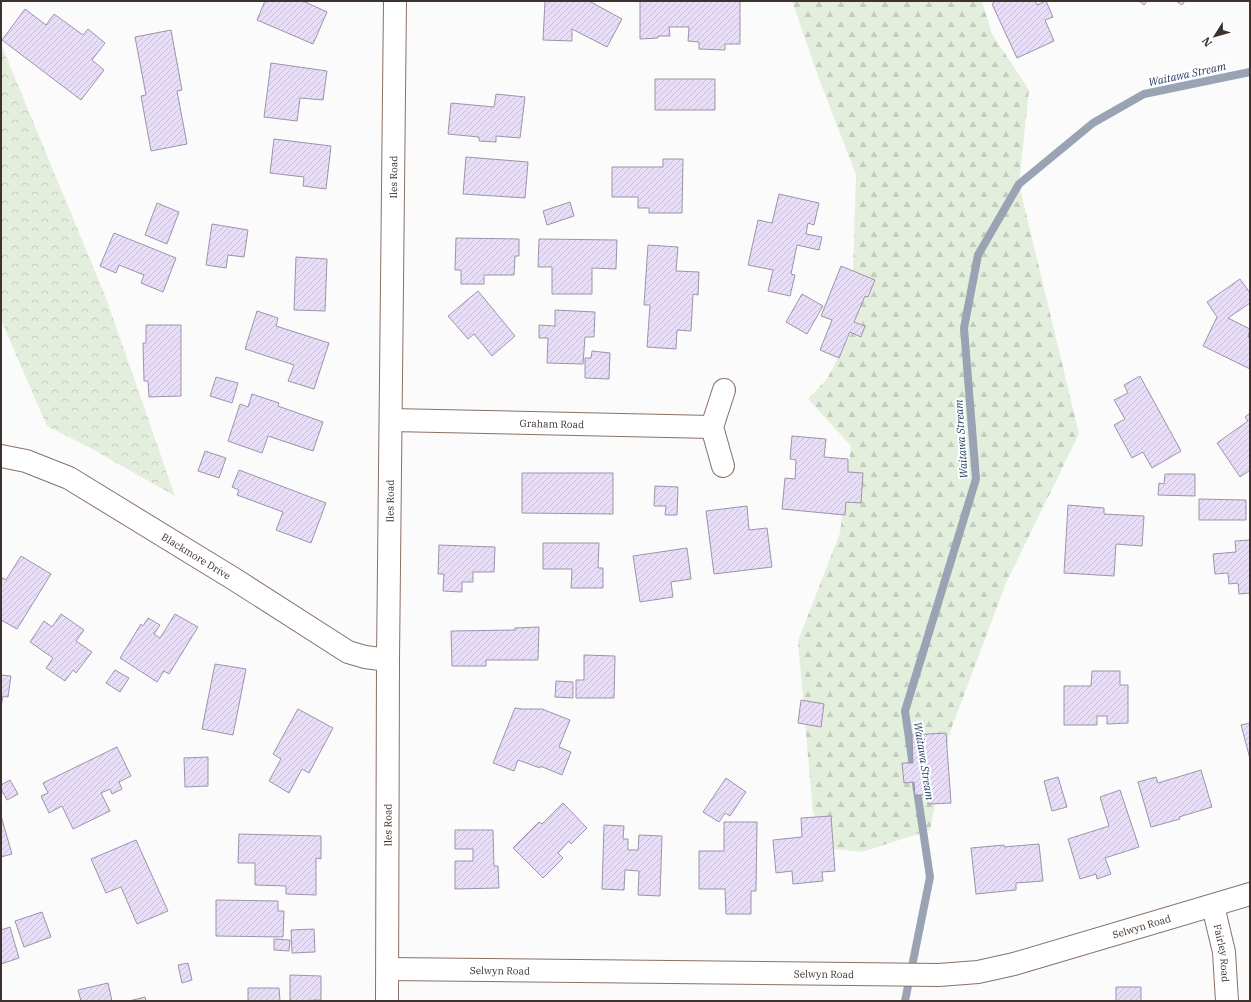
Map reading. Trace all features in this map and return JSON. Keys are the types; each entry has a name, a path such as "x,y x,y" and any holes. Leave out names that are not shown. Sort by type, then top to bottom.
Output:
{"street":[{"name":"Iles Road","path":"387,1001 388,660 395,1"},
{"path":"723,466 712,428 724,390"},
{"name":"Graham Road","path":"391,420 712,428"},
{"name":"Blackmore Drive","path":"1,456 26,461 69,478 234,579 348,652 365,657 388,660"},
{"name":"Selwyn Road","path":"388,969 931,975 978,972 1014,964 1250,894"},
{"name":"Fairley Road","path":"1213,906 1224,952 1227,1001"}],"green space":[{"path":"792,1 982,1 992,34 1029,90 1019,184 1079,434 1006,583 950,732 930,830 862,852 833,849 813,813 798,641 840,533 851,446 808,399 827,379 851,334 856,175 818,76"},
{"path":"1,44 106,298 175,496 83,444 47,426 1,320"}],"building":[{"path":"265,1 303,1 327,12 313,44 257,20"},
{"path":"545,1 589,1 622,19 607,47 572,29 572,41 543,40"},
{"path":"640,1 740,1 740,44 725,44 725,50 699,49 699,42 688,41 689,27 669,27 670,36 640,39"},
{"path":"994,1 1035,1 1037,5 1046,1 1053,17 1045,20 1054,41 1017,58 992,4"},
{"path":"1139,1 1147,1 1144,5"},
{"path":"1176,1 1185,1 1182,5"},
{"path":"25,9 46,25 54,14 83,35 88,29 105,43 92,60 104,70 81,100 2,40"},
{"path":"171,30 182,90 177,91 187,144 151,151 141,96 146,95 135,37"},
{"path":"271,63 327,71 323,100 300,98 297,121 264,117"},
{"path":"655,79 715,79 715,110 655,110"},
{"path":"496,94 525,97 520,138 496,136 496,142 479,141 479,137 448,134 451,103 494,107"},
{"path":"274,139 331,146 326,189 303,186 304,177 270,173"},
{"path":"466,157 528,162 525,198 463,194"},
{"path":"663,159 683,159 682,213 649,213 649,208 638,208 638,197 612,197 612,167 663,167"},
{"path":"779,194 819,203 814,225 808,223 806,234 822,237 819,250 797,245 791,274 795,275 790,296 768,291 773,270 748,265 758,220 772,223"},
{"path":"570,202 574,216 547,225 543,211"},
{"path":"157,203 179,212 167,244 145,235"},
{"path":"212,224 248,230 244,257 228,255 226,268 206,265"},
{"path":"114,233 176,258 163,292 141,283 144,275 119,265 116,273 100,266"},
{"path":"456,238 519,239 519,256 515,256 514,275 484,275 484,284 461,284 461,270 455,270"},
{"path":"539,239 617,240 616,269 592,268 592,294 552,294 552,267 538,267"},
{"path":"648,245 678,247 676,271 699,272 698,295 693,294 691,331 677,330 676,349 647,347 650,305 644,305"},
{"path":"296,257 327,259 325,311 294,310"},
{"path":"841,266 875,280 868,297 865,296 854,322 865,326 861,337 850,332 839,358 820,350 832,320 821,316"},
{"path":"1240,279 1250,293 1250,303 1228,318 1250,329 1248,337 1250,338 1250,369 1203,346 1217,317 1207,302"},
{"path":"478,291 515,336 492,356 474,334 468,339 448,316"},
{"path":"802,294 823,306 807,334 786,322"},
{"path":"555,310 595,312 594,337 585,337 583,364 547,363 548,338 539,338 539,325 555,326"},
{"path":"257,311 278,318 276,326 329,343 314,389 288,381 294,365 245,349"},
{"path":"146,325 181,325 181,396 149,397 148,381 144,381 143,343 146,343"},
{"path":"592,351 610,353 609,379 585,378 585,358 591,358"},
{"path":"1140,376 1181,451 1152,468 1143,452 1132,458 1114,425 1125,419 1114,400 1128,393 1124,385"},
{"path":"216,377 238,383 232,403 210,396"},
{"path":"252,394 279,403 278,406 323,422 313,451 268,436 262,453 228,441 240,404 248,407"},
{"path":"1250,413 1250,470 1240,477 1217,443 1248,421 1245,417"},
{"path":"792,436 826,439 824,457 848,459 848,472 863,473 861,503 846,502 845,515 782,509 785,478 795,479 796,460 790,459"},
{"path":"205,451 226,458 219,478 198,471"},
{"path":"239,470 326,503 311,543 276,530 283,512 237,495 239,490 232,487"},
{"path":"522,473 613,473 613,514 522,513"},
{"path":"1165,474 1195,474 1195,496 1158,495 1159,483 1164,484"},
{"path":"655,486 678,487 677,515 665,515 666,506 654,506"},
{"path":"1199,499 1246,500 1246,520 1199,520"},
{"path":"1068,505 1104,508 1104,514 1144,516 1142,546 1116,544 1114,576 1064,573"},
{"path":"747,506 749,530 767,528 772,567 714,574 706,511"},
{"path":"1250,540 1250,593 1239,594 1238,583 1229,584 1228,573 1215,574 1213,554 1236,552 1235,541"},
{"path":"543,543 599,543 598,568 603,568 603,588 571,588 572,569 543,569"},
{"path":"439,545 495,547 494,572 473,572 473,582 462,582 462,592 443,591 444,574 438,574"},
{"path":"687,548 691,579 671,582 673,597 640,602 633,556"},
{"path":"21,556 51,574 17,629 1,620 1,577 6,580"},
{"path":"61,614 84,630 76,641 92,652 76,673 73,670 65,681 46,668 53,658 30,642 44,621 52,627"},
{"path":"175,614 198,627 169,674 164,671 157,682 120,658 141,624 143,626 148,618 160,625 154,634 160,638"},
{"path":"539,627 538,660 486,660 486,666 452,666 451,631 515,630 515,628"},
{"path":"584,655 615,656 614,698 576,698 576,680 584,680"},
{"path":"215,664 246,669 233,735 202,729"},
{"path":"115,670 129,678 120,692 106,683"},
{"path":"1092,671 1120,671 1120,685 1128,685 1128,723 1107,724 1107,716 1097,716 1097,725 1064,725 1064,686 1091,686"},
{"path":"1,675 11,676 8,697 3,696 1,707"},
{"path":"556,681 573,682 573,698 555,697"},
{"path":"801,700 824,704 821,727 798,723"},
{"path":"515,708 542,709 570,720 559,747 571,752 562,775 540,766 540,768 518,760 514,771 493,763"},
{"path":"298,709 333,728 309,773 302,769 289,793 269,781 281,759 273,754"},
{"path":"1250,723 1250,759 1241,725"},
{"path":"946,733 951,803 928,804 928,795 915,795 914,782 904,783 902,763 913,763 912,735"},
{"path":"117,747 131,776 119,782 122,789 112,794 110,789 101,793 110,811 73,829 62,806 49,813 41,796 48,793 43,783"},
{"path":"208,757 208,786 185,787 184,758"},
{"path":"1201,770 1212,807 1179,817 1180,819 1151,827 1138,782 1156,777 1158,783"},
{"path":"1058,777 1067,807 1052,811 1044,781"},
{"path":"726,778 746,792 730,816 725,813 719,822 703,812"},
{"path":"10,780 18,794 7,800 1,789 1,785"},
{"path":"1120,790 1139,847 1105,858 1111,874 1097,879 1096,874 1080,879 1068,839 1109,826 1100,797"},
{"path":"563,803 587,828 571,844 569,841 558,853 563,858 543,878 513,848 539,822 542,824"},
{"path":"1,816 12,854 1,857"},
{"path":"831,816 835,871 822,872 823,881 793,884 792,871 776,873 773,840 802,837 801,818"},
{"path":"724,822 757,822 756,891 751,891 751,914 726,914 725,889 699,889 699,851 724,851"},
{"path":"604,825 624,826 623,839 628,839 628,850 638,850 639,835 662,836 660,896 638,895 639,871 625,870 624,890 602,889"},
{"path":"455,830 493,830 494,866 498,866 499,888 455,889 455,861 473,861 473,849 455,849"},
{"path":"239,834 321,836 321,859 316,858 316,895 286,894 286,886 255,885 255,863 238,863"},
{"path":"136,840 168,911 137,924 121,887 106,893 91,859"},
{"path":"1039,844 1043,881 1016,883 1016,890 976,894 971,848"},
{"path":"216,900 278,901 278,911 284,911 283,937 216,936"},
{"path":"42,912 51,937 24,947 15,921"},
{"path":"10,927 19,958 1,964 1,930"},
{"path":"314,929 315,952 292,953 291,930"},
{"path":"274,939 290,940 289,951 274,950"},
{"path":"188,963 192,980 182,983 178,965"},
{"path":"290,975 321,976 321,1000 290,1001"},
{"path":"108,983 112,1001 81,1001 78,990"},
{"path":"1116,987 1141,987 1141,1001 1116,1001"},
{"path":"248,988 279,988 280,1001 248,1001"},
{"path":"145,997 146,1001 129,1001"}],"waterway":[{"name":"Waitawa Stream","path":"914,773 905,711 976,479 964,328 978,255 1019,184 1093,123 1144,94 1250,72"},
{"name":"Waitawa Stream","path":"905,1001 930,877 916,784"}]}
